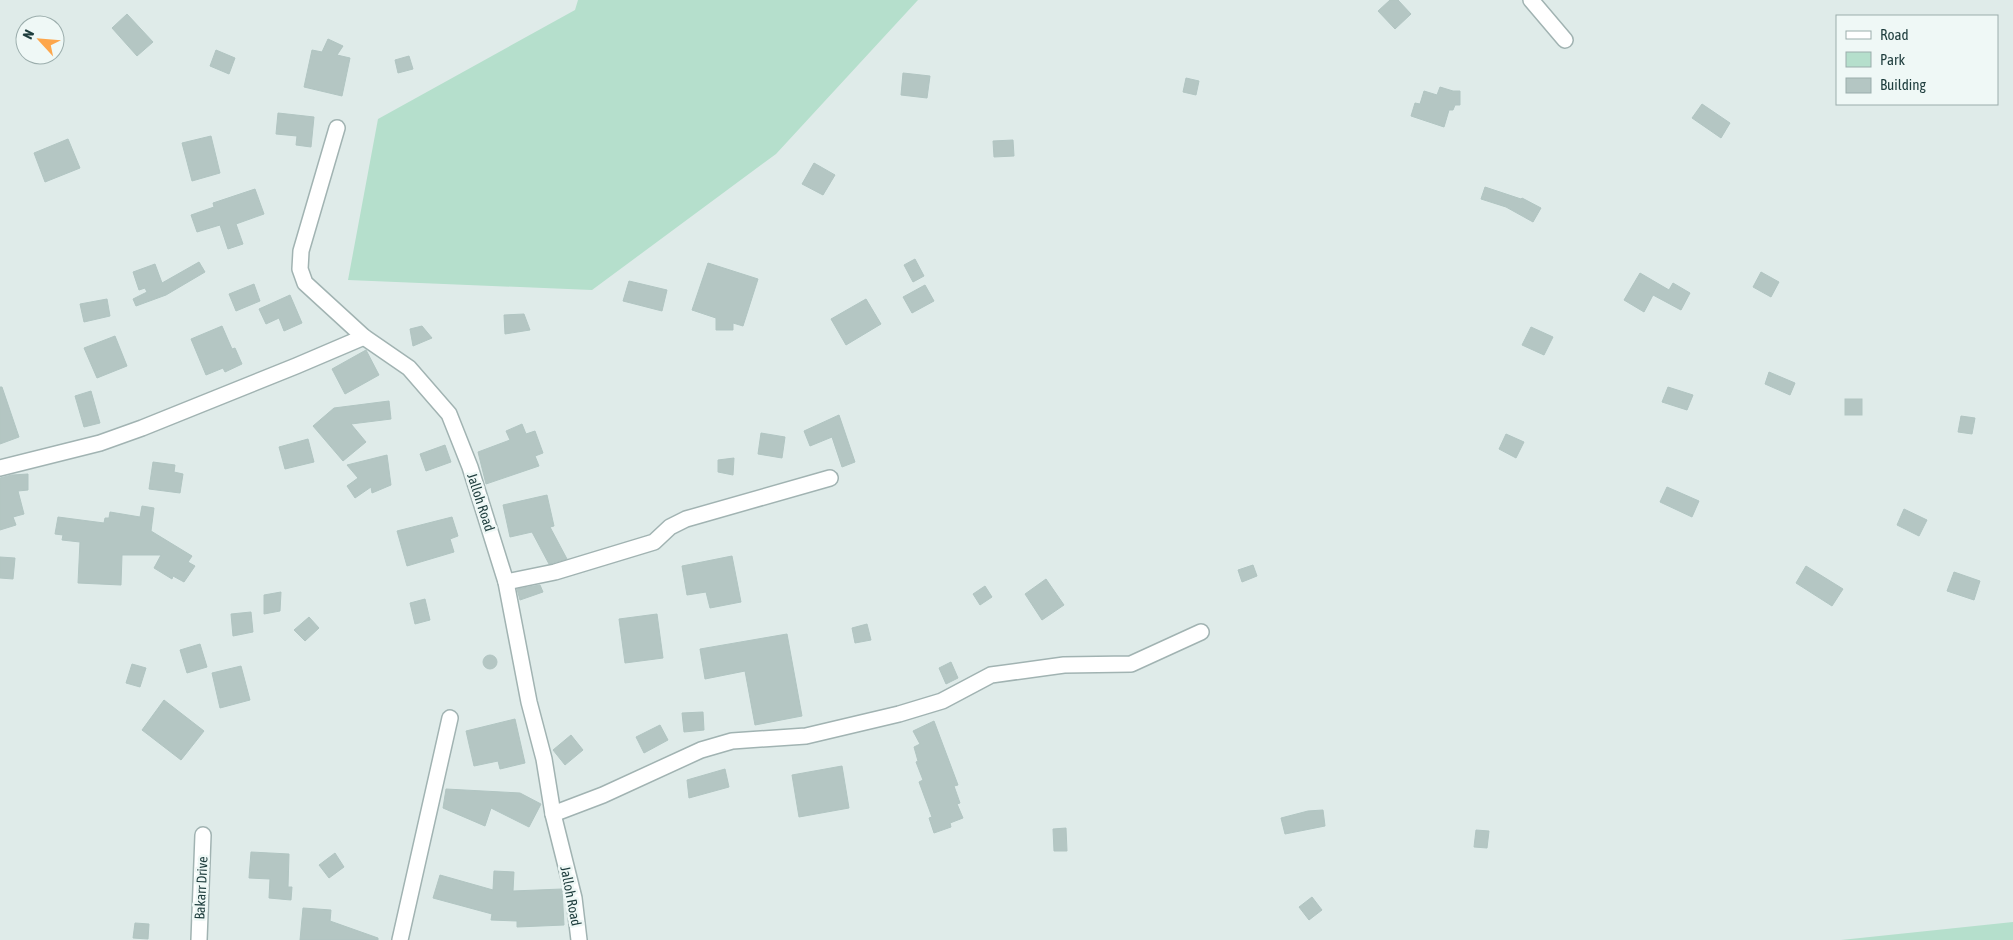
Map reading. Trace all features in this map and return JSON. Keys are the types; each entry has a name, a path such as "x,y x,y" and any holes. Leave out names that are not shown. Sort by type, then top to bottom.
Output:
{"street":[{"path":"1531,0 1565,40"},
{"name":"Jalloh Road","path":"337,128 300,251 300,269 305,283 364,337 409,368 449,414 470,468 506,582 529,702 544,759 552,814 574,898 579,940"},
{"path":"0,468 100,443 142,428 364,337"},
{"path":"506,582 555,572 654,542 670,527 686,519 830,478"},
{"path":"552,814 603,794 701,750 732,741 806,736 899,714 942,701 992,676 1064,665 1131,664 1201,632"},
{"path":"400,940 450,718"},
{"name":"Bakarr Drive","path":"199,940 203,835"}],"green space":[{"path":"578,0 918,0 776,154 592,290 348,280 378,119 575,10"},
{"path":"2013,922 2013,940 1841,940"}],"building":[{"path":"1390,0 1398,0 1411,14 1395,29 1378,11"},
{"path":"127,14 153,42 137,56 112,28"},
{"path":"328,39 343,46 337,55 350,58 342,96 304,87 312,50 322,52"},
{"path":"216,50 235,58 229,74 210,66"},
{"path":"409,56 413,69 398,73 395,60"},
{"path":"903,73 930,76 927,98 901,95"},
{"path":"1186,78 1199,81 1196,95 1183,92"},
{"path":"1440,87 1460,91 1460,105 1455,105 1453,110 1449,110 1444,127 1411,116 1415,103 1420,104 1424,91 1437,95"},
{"path":"1702,104 1730,123 1721,138 1692,118"},
{"path":"278,113 314,117 311,147 296,145 297,136 276,134"},
{"path":"211,136 220,173 192,181 182,143"},
{"path":"68,139 80,168 45,182 34,153"},
{"path":"1013,140 1014,156 994,157 993,141"},
{"path":"814,163 835,175 823,195 802,184"},
{"path":"1485,187 1522,198 1541,208 1533,222 1506,207 1481,199"},
{"path":"255,189 264,214 236,224 243,244 228,249 220,225 197,232 191,215 214,207 213,203"},
{"path":"915,259 924,276 913,282 904,265"},
{"path":"199,262 205,272 166,295 136,306 133,299 147,292 145,288 139,290 133,272 155,264 162,283"},
{"path":"708,263 758,279 743,326 733,323 733,330 716,330 716,318 692,310"},
{"path":"1761,272 1779,282 1771,297 1753,287"},
{"path":"1640,273 1669,290 1673,283 1690,293 1681,310 1653,295 1644,312 1624,300"},
{"path":"629,281 667,290 662,311 623,301"},
{"path":"254,284 260,301 236,311 229,294"},
{"path":"925,285 934,301 912,313 903,297"},
{"path":"290,295 302,323 284,331 279,318 266,324 259,309"},
{"path":"107,299 110,316 84,322 80,304"},
{"path":"866,299 881,324 846,345 831,319"},
{"path":"524,314 530,330 505,334 504,315"},
{"path":"222,326 232,349 235,348 242,364 225,372 223,368 206,375 191,339"},
{"path":"422,326 432,338 413,346 410,329"},
{"path":"1531,327 1553,337 1544,355 1522,345"},
{"path":"115,336 127,366 97,378 84,348"},
{"path":"366,350 379,375 345,394 332,369"},
{"path":"1769,372 1795,383 1790,395 1765,384"},
{"path":"0,387 2,387 19,437 0,444"},
{"path":"1668,387 1693,395 1687,410 1662,402"},
{"path":"91,391 100,423 84,427 75,396"},
{"path":"1845,399 1862,399 1862,415 1845,415"},
{"path":"389,401 391,419 351,424 366,442 343,461 313,426 334,408"},
{"path":"839,415 855,462 842,467 832,437 810,446 804,431"},
{"path":"1961,416 1975,418 1972,434 1958,432"},
{"path":"522,424 526,434 535,431 543,453 535,456 539,466 486,484 478,452 510,440 506,431"},
{"path":"761,433 785,437 782,458 758,454"},
{"path":"1506,434 1524,442 1516,458 1499,449"},
{"path":"308,439 314,462 285,469 279,447"},
{"path":"445,445 451,462 426,471 420,454"},
{"path":"387,455 391,485 372,493 371,487 355,498 347,486 358,478 347,465"},
{"path":"734,458 733,475 718,472 718,460"},
{"path":"153,462 175,465 174,472 183,474 180,493 149,489"},
{"path":"28,474 28,490 18,491 24,514 13,517 16,525 0,530 0,478"},
{"path":"1667,487 1699,501 1692,517 1660,502"},
{"path":"547,495 554,526 550,527 567,559 549,564 532,532 510,537 503,505"},
{"path":"142,506 154,508 151,531 192,556 188,562 195,566 184,582 173,576 172,579 154,568 161,555 122,555 121,585 78,583 80,542 62,540 63,535 55,534 58,517 104,523 105,518 109,518 110,512 140,517"},
{"path":"1904,509 1927,520 1919,536 1897,525"},
{"path":"452,517 458,536 450,539 454,552 407,566 397,531"},
{"path":"732,556 741,602 710,608 706,592 687,595 682,566"},
{"path":"0,557 15,558 13,579 0,578"},
{"path":"1253,565 1257,576 1242,582 1238,570"},
{"path":"1806,566 1843,589 1832,606 1796,583"},
{"path":"1954,572 1980,581 1974,600 1947,591"},
{"path":"1046,579 1064,605 1042,620 1025,594"},
{"path":"540,585 543,592 520,600 517,589"},
{"path":"985,586 992,597 980,605 973,594"},
{"path":"281,592 280,611 264,614 264,595"},
{"path":"425,599 430,620 415,624 410,603"},
{"path":"251,612 253,632 233,636 231,614"},
{"path":"657,614 663,658 625,663 619,619"},
{"path":"309,617 319,628 305,641 294,630"},
{"path":"867,624 871,640 855,643 852,628"},
{"path":"787,634 802,716 755,725 745,671 705,679 700,649"},
{"path":"200,644 207,667 187,673 180,650"},
{"path":"487,655 493,655 497,662 493,669 487,669 483,665 483,659"},
{"path":"951,662 958,678 946,684 939,668"},
{"path":"132,664 146,668 140,687 126,683"},
{"path":"241,666 250,700 220,708 212,673"},
{"path":"164,700 204,731 181,760 142,730"},
{"path":"703,712 704,730 684,732 682,713"},
{"path":"515,719 525,763 500,769 498,761 474,766 466,731"},
{"path":"934,721 958,785 954,786 960,803 957,804 963,818 950,823 951,827 934,833 929,818 932,817 919,782 923,780 916,762 918,761 914,747 920,744 913,731"},
{"path":"660,725 668,740 644,753 636,737"},
{"path":"571,735 583,750 565,765 553,750"},
{"path":"842,766 849,808 799,817 792,775"},
{"path":"725,769 729,787 689,798 687,780"},
{"path":"446,789 520,793 541,804 529,827 491,808 485,826 443,808"},
{"path":"1323,810 1325,826 1285,834 1281,818 1308,811"},
{"path":"1066,828 1067,851 1054,851 1053,829"},
{"path":"1476,830 1489,831 1487,848 1474,847"},
{"path":"251,852 289,854 288,887 292,887 291,900 269,898 270,879 249,878"},
{"path":"335,853 344,867 329,878 319,865"},
{"path":"494,871 514,872 513,891 562,889 564,925 517,927 517,921 491,920 492,914 433,898 440,875 493,890"},
{"path":"1312,897 1322,910 1309,920 1299,907"},
{"path":"303,908 331,910 330,921 378,938 378,940 300,940"},
{"path":"135,923 149,924 148,939 133,938"}]}
